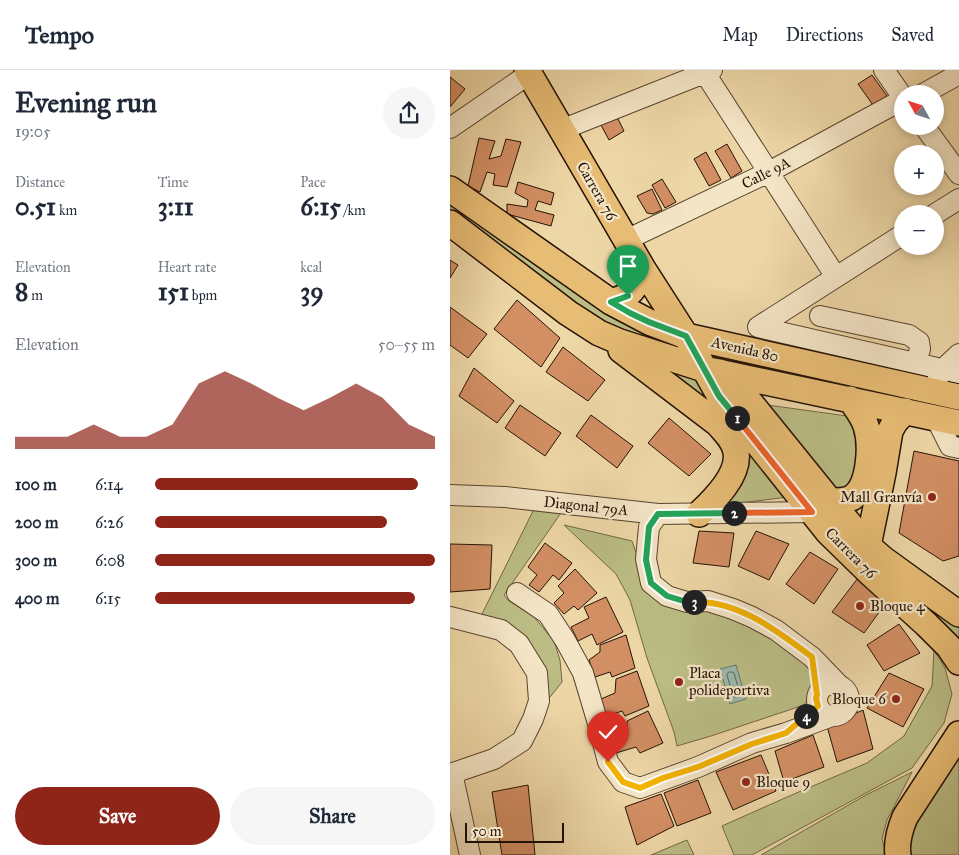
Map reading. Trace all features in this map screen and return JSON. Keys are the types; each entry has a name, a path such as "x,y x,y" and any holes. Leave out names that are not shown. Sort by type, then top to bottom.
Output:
{"main road":[{"name":"Carrera 76","path":"528,72 626,240 686,336 713,371 749,402 821,506 844,548 939,637 949,647 959,662"},
{"name":"Avenida 80","path":"450,189 611,302 649,322 686,336 945,377 959,396"},
{"name":"Avenida 80","path":"450,223 568,313 599,333 639,349 713,371 948,420"},
{"path":"611,302 628,296 633,290 643,268"},
{"path":"599,333 728,434 736,451 734,468 716,498 699,514"},
{"path":"821,506 852,498 859,491 864,481 870,452 870,440 866,426 850,399"},
{"path":"868,546 890,432 895,422 905,411"},
{"name":"Carrera 76","path":"821,506 883,558 959,614"},
{"path":"898,855 897,847 905,817 959,734"}],"street":[{"path":"884,70 894,85"},
{"path":"562,130 706,71 836,277"},
{"path":"450,128 528,72"},
{"path":"939,85 959,74"},
{"name":"Calle 9A","path":"626,240 769,172 894,104"},
{"path":"931,135 959,174"},
{"path":"944,208 959,199"},
{"path":"894,240 758,327 916,363 945,377 959,354"},
{"path":"820,316 909,335 919,342 920,349 916,363"},
{"path":"948,420 950,446 959,448"},
{"name":"Diagonal 79A","path":"450,495 505,497 658,514 699,514 821,506"},
{"path":"658,514 649,527 646,560 651,583 667,596 687,602 708,601 752,617 776,630 812,657 846,690 849,700 842,713 822,706"},
{"path":"517,593 548,614 565,640 583,673 608,762 623,782 640,788 663,778 698,767 752,744 786,733 822,706"},
{"path":"450,617 501,630 519,644 537,673 538,701 533,719 522,741 494,759 451,773 470,855"},
{"path":"812,657 822,706"},
{"path":"822,706 823,686 838,684"}],"green space":[{"path":"450,201 588,302 607,313 660,333 669,349 599,323 450,214"},
{"path":"651,368 695,378 721,415"},
{"path":"760,404 847,416 854,421 862,447 855,481 846,489 838,490"},
{"path":"738,433 788,497 717,506"},
{"path":"535,507 563,510 504,595 509,601 534,617 554,641 560,660 562,682 546,702 512,630 482,614"},
{"path":"564,525 632,541 648,587 746,624 781,642 809,662 813,691 804,705 677,746 674,732 647,658 630,600 616,574"},
{"path":"876,562 959,624 959,651"},
{"path":"934,650 945,668 952,694 944,723 912,768 752,855 734,855 722,826 867,763 904,736 932,686"},
{"path":"959,749 959,855 907,855 915,818"},
{"path":"912,772 887,820 882,839 887,855 761,855 866,795"},
{"path":"687,840 694,855 651,855"}],"water":[{"path":"736,665 746,699 730,704 720,669"}],"building":[{"path":"872,75 887,96 873,105 858,84"},
{"path":"450,77 465,89 450,107"},
{"path":"617,117 624,131 609,140 601,125"},
{"path":"479,138 495,141 489,159 501,156 506,139 521,142 507,187 493,185 495,174 487,172 480,192 468,186"},
{"path":"727,144 742,171 731,178 715,151"},
{"path":"706,152 721,180 709,186 694,159"},
{"path":"662,179 676,202 665,208 652,185"},
{"path":"518,182 554,193 551,205 538,201 535,210 554,215 551,226 507,214 507,204 527,207 528,200 515,193"},
{"path":"652,189 662,210 653,214 647,213 637,196"},
{"path":"450,260 458,265 450,278"},
{"path":"517,300 560,338 541,367 494,329"},
{"path":"450,307 487,334 468,358 450,345"},
{"path":"563,347 605,380 588,401 546,372"},
{"path":"474,368 514,401 497,423 459,396"},
{"path":"520,405 561,433 545,456 505,428"},
{"path":"591,415 633,446 617,468 576,436"},
{"path":"669,418 711,454 689,476 648,443"},
{"name":"Mall Granvía","path":"914,451 959,461 959,556 943,561 899,533"},
{"path":"699,531 734,533 729,567 693,563"},
{"path":"756,531 789,544 769,580 738,566"},
{"path":"545,543 572,563 559,580 553,575 539,592 529,585 537,575 528,567"},
{"path":"450,544 492,545 490,589 450,592"},
{"path":"810,552 838,569 814,604 786,584"},
{"path":"575,569 597,593 578,610 574,606 564,614 554,603 564,593 558,586"},
{"name":"Bloque 4","path":"858,578 888,600 864,633 832,612"},
{"path":"606,597 623,632 597,645 592,634 578,641 571,627 589,618 584,607"},
{"path":"899,624 920,653 884,671 867,645"},
{"path":"626,635 635,668 612,677 610,672 595,677 589,660 600,652 600,645"},
{"path":"637,671 649,706 625,716 622,711 605,717 601,699 615,693 616,679"},
{"name":"Bloque 6","path":"889,673 924,689 903,727 867,708"},
{"path":"863,710 873,749 837,762 827,726"},
{"path":"648,711 663,743 640,753 636,747 616,753 611,736 627,729 627,721"},
{"path":"813,735 824,767 784,782 775,751"},
{"name":"Bloque 9","path":"761,755 776,791 733,810 716,772"},
{"path":"698,780 711,813 677,826 664,793"},
{"path":"528,785 535,855 502,855 492,792"},
{"path":"661,794 674,826 637,845 625,807"}],"place":[{"name":"Mall Granvía","path":"932,497"},
{"name":"Bloque 4","path":"860,606"},
{"name":"Placa polideportiva","path":"679,682"},
{"name":"Bloque 6","path":"896,699"},
{"name":"Bloque 9","path":"746,782"}],"route":[{"path":"608,762 623,782 640,788 663,778 698,767 752,744 786,733 818,706 812,657 776,630 752,617 708,601 687,602 667,596 651,583 646,560 649,527 658,514 812,512 719,396 686,336 649,322 611,302 628,296"}]}
